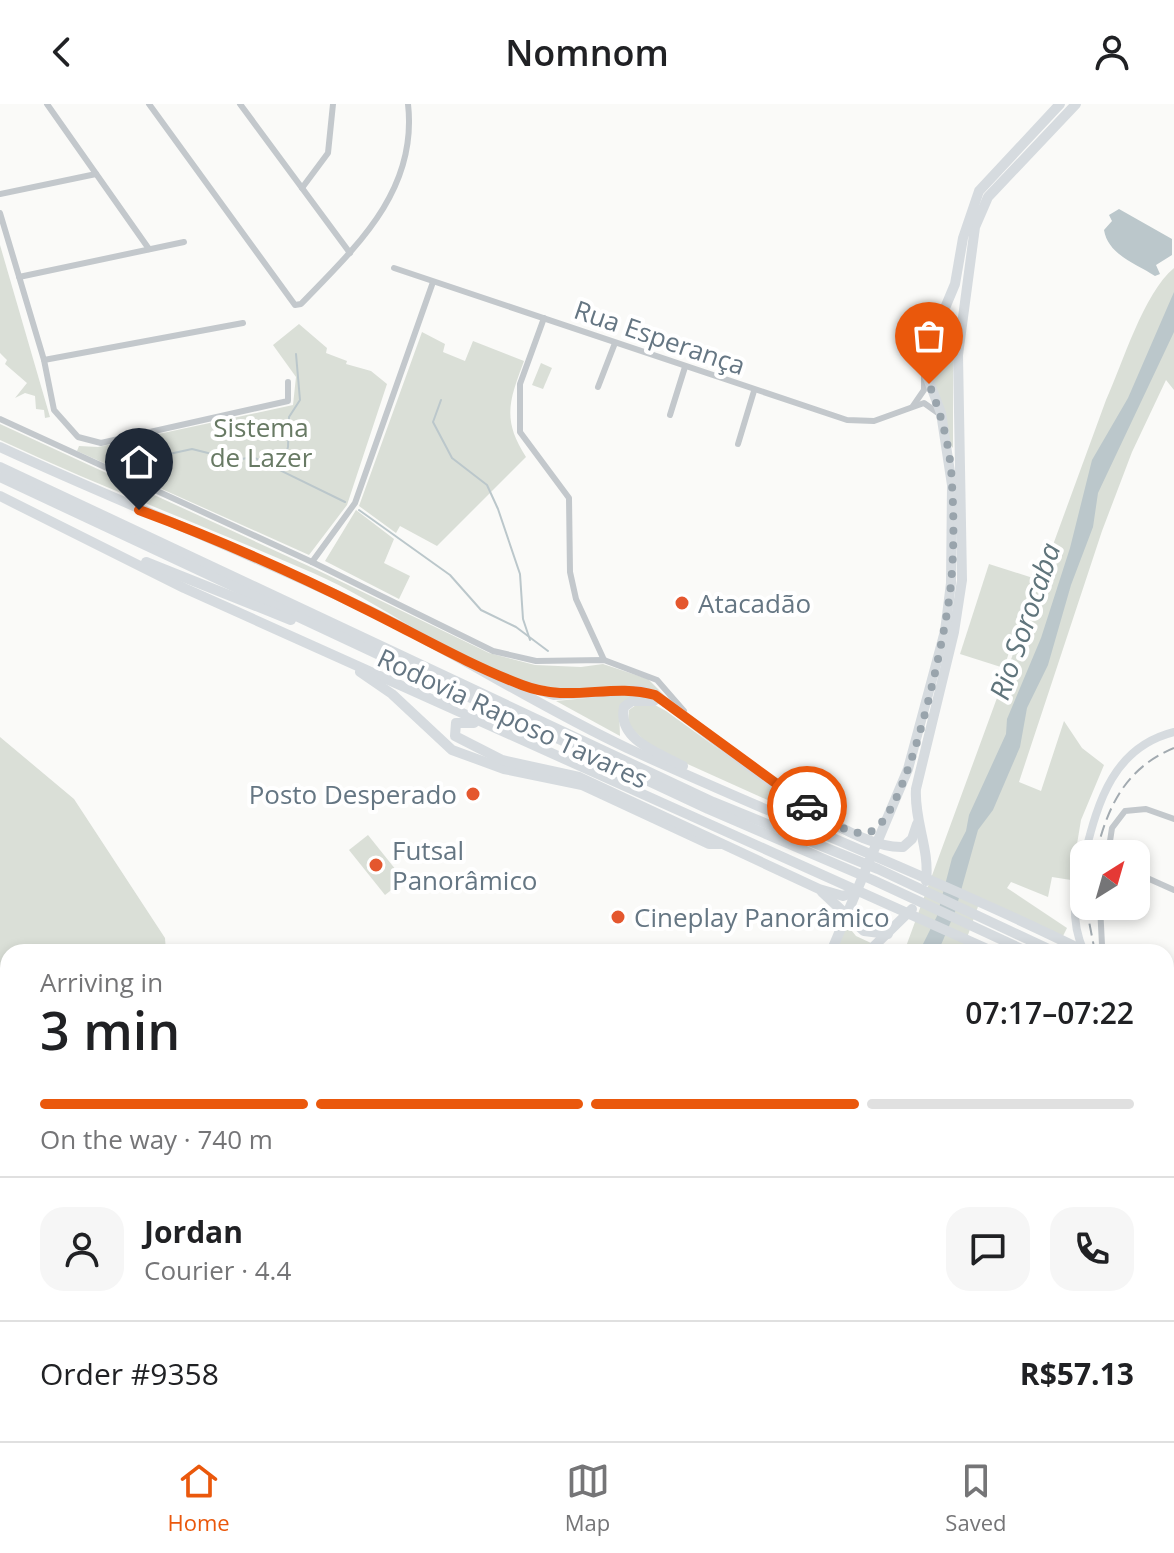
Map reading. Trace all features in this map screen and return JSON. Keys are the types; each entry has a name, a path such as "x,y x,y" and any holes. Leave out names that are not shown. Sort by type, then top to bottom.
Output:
{"highway":[{"path":"835,944 875,841 908,769 946,619 951,583 952,485 943,426 925,366 933,335 955,284 963,238 979,191 1060,104"},
{"path":"878,944 921,899 926,882 927,854 918,821 916,789 954,632 962,580 958,355 970,260 981,211 1005,177 1076,104"},
{"path":"933,335 951,335 958,355"},
{"path":"0,447 360,606 623,746 914,871 1070,944"},
{"name":"Rodovia Raposo Tavares","path":"0,467 713,802 850,863 1010,944"},
{"name":"Rodovia Raposo Tavares","path":"0,477 708,809 850,863 977,915 1038,944"},
{"path":"0,497 212,601 329,650 976,944"},
{"path":"95,544 328,631"},
{"path":"329,650 392,694 452,750 504,769 582,785 709,844 721,844"},
{"path":"455,656 554,695 639,690 655,695 791,796 875,841 903,847 918,821"},
{"path":"696,724 644,699 632,701 624,707 622,718 635,739 739,798"},
{"path":"561,758 474,723 462,721 453,729 462,742 487,755 579,777 819,889 843,896 855,892"},
{"path":"886,819 889,845"},
{"path":"855,833 873,831 886,819"},
{"path":"819,889 864,931 888,934"},
{"path":"832,900 837,916 833,944"}],"main road":[{"path":"1089,840 1106,783 1141,746 1174,732"},
{"path":"1074,920 1081,944"}],"street":[{"path":"47,104 149,249"},
{"path":"149,104 288,300 295,305 301,304 350,253 395,193 408,143 408,104"},
{"path":"240,104 350,253"},
{"path":"302,188 328,153 333,104"},
{"path":"0,194 96,174"},
{"path":"0,213 44,360 54,410 65,426 78,437 101,443 288,401 288,382"},
{"path":"19,277 184,242"},
{"name":"Rua Esperança","path":"394,268 847,420 874,421 913,406"},
{"path":"312,562 355,503 433,282"},
{"path":"544,318 520,384 520,432 569,498 570,572 576,599 604,660"},
{"path":"44,360 243,323"},
{"path":"598,387 615,343"},
{"path":"913,406 924,390 925,366"},
{"path":"670,415 685,367"},
{"path":"738,444 754,391"},
{"path":"913,406 924,403 935,409 943,426"},
{"path":"0,419 312,562 493,651 536,661 604,660 657,680 696,724"},
{"path":"1110,840 1112,828 1125,811 1146,809 1174,819"},
{"path":"1150,879 1174,890"},
{"path":"1100,920 1100,935 1105,944"}],"green space":[{"path":"0,245 50,417 45,418 44,410 36,409 35,396 25,393 15,398 27,383 5,364 7,360 0,353"},
{"path":"1174,268 1174,390 1166,380 1132,452 1102,531 1019,782 1041,791 1064,721 1082,748 1104,765 1081,820 1078,840 1070,840 1070,880 1052,877 1048,897 1011,882 1007,888 1067,928 1063,936 981,898 965,944 907,944 1106,400 1153,294"},
{"name":"Sistema de Lazer","path":"299,324 327,348 326,353 347,361 346,364 371,371 387,384 347,505 309,555 77,451 79,446 98,447 293,405 296,377 273,345"},
{"path":"422,332 445,344 443,352 465,361 473,341 524,361 510,410 513,432 526,457 437,546 400,526 396,533 359,506"},
{"path":"941,339 948,340 953,347 953,448 937,411 932,376 935,348"},
{"path":"541,363 552,368 543,389 532,385"},
{"path":"0,424 489,653 535,665 581,667 603,664 648,679 668,699 657,694 557,688 496,671 313,573 0,440"},
{"path":"356,510 394,539 384,563 410,576 399,599 325,561"},
{"path":"989,564 1033,578 1004,668 960,654"},
{"path":"646,695 619,707 620,736 556,701"},
{"path":"636,705 655,705 666,711 811,816 865,840 863,843 652,748 628,725 629,710"},
{"path":"0,737 74,799 165,938 165,944 0,944"},
{"name":"Futsal Panorâmico","path":"368,835 404,880 385,895 349,850"},
{"path":"847,925 856,936 871,943 870,944 839,944"}],"shaded area":[{"path":"1119,209 1172,239 1172,255 1156,265 1160,274 1155,276 1124,258 1111,246 1104,230 1112,221 1109,215"},
{"name":"Rio Sorocaba","path":"1174,292 1174,332 1098,493 1093,527 1071,585 1048,665 1027,708 1020,747 993,810 978,830 955,912 941,944 923,944 937,916 952,858 1006,734 1007,719 1041,638 1070,548 1092,460 1128,398"}],"waterway":[{"path":"282,467 288,447 289,417 300,400 296,354"},
{"path":"441,400 433,422 452,458 487,485 498,509 520,574 523,619 530,640"},
{"path":"126,470 151,458 192,449 236,460 253,457 345,502"},
{"path":"359,510 450,575 481,610 516,627 548,651"}],"railway":[{"path":"1100,840 1113,804 1131,777 1157,756 1174,748"},
{"path":"1089,920 1093,944"}],"way so far":[{"path":"807,806 855,833 873,831 886,819 908,769 945,631 951,583 952,485 941,413 929,384"}],"place":[{"name":"Atacadão","path":"682,603"},
{"name":"Posto Desperado","path":"473,794"},
{"name":"Futsal Panorâmico","path":"376,865"},
{"name":"Cineplay Panorâmico","path":"618,917"}],"route":[{"path":"139,510 189,529 360,606 455,656 525,686 554,695 639,690 655,695 807,806"}]}
